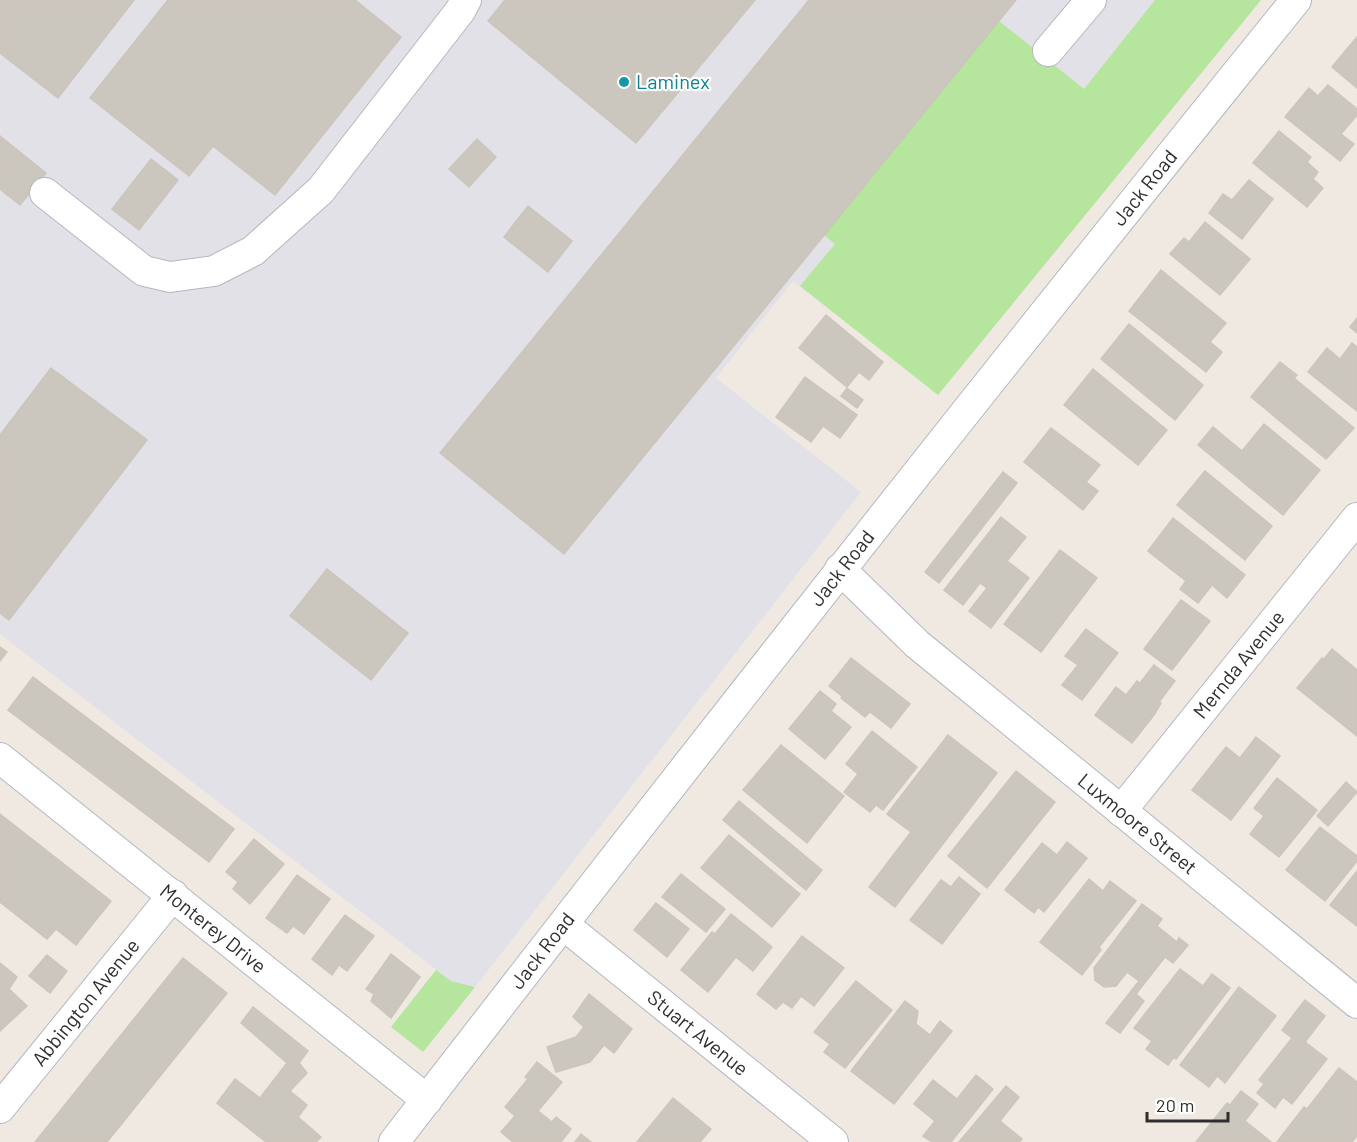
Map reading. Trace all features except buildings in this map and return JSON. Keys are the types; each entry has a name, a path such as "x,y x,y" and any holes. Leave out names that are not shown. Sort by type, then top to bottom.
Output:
{"street":[{"path":"45,193 144,271 170,277 214,271 235,262 253,250 321,190 447,29 466,0"},
{"path":"1048,51 1091,0"},
{"name":"Jack Road","path":"394,1142 834,577 1149,180 1296,0"},
{"name":"Mernda Avenue","path":"1121,811 1357,518"},
{"name":"Luxmoore Street","path":"834,577 1357,1003"},
{"name":"Monterey Drive","path":"0,758 427,1100"},
{"name":"Abbington Avenue","path":"0,1107 173,895"},
{"name":"Stuart Avenue","path":"564,925 833,1142"}],"shaded area":[{"path":"0,0 1261,0 938,395 793,281 716,378 861,492 475,987 451,981 0,634 0,131 2,131 0,129"}],"green space":[{"path":"1155,0 1261,0 938,395 800,286 835,244 824,235 999,21 1084,89"},
{"path":"436,970 451,981 475,987 423,1052 391,1027"}],"place":[{"name":"Laminex","path":"624,82"}]}
